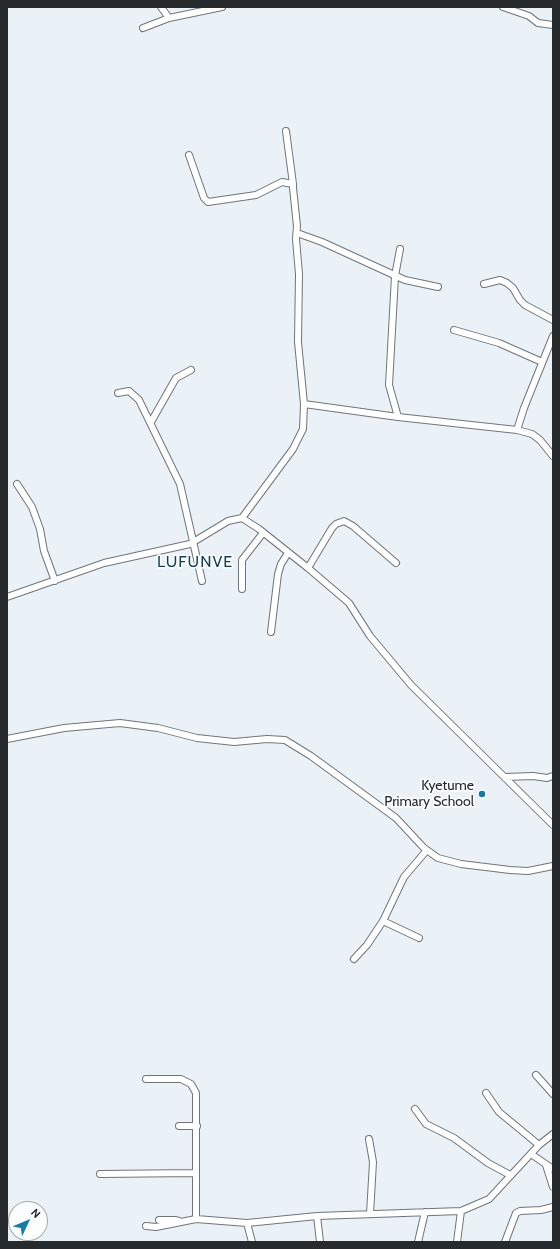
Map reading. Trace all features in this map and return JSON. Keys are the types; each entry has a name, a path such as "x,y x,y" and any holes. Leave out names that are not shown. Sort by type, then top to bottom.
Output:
{"street":[{"path":"161,7 169,18"},
{"path":"143,28 169,18 222,7"},
{"path":"503,7 529,16 538,23 553,26"},
{"path":"7,597 104,563 190,544 228,522 242,518 293,449 303,429 304,404 298,342 299,274 296,252 297,233 293,184 286,131"},
{"path":"189,155 204,198 208,202 256,194 282,182 293,184"},
{"path":"297,233 322,242 395,276 415,283 438,287"},
{"path":"398,417 390,385 395,276 400,249"},
{"path":"484,284 500,280 508,283 525,305 553,320"},
{"path":"454,330 498,343 542,362"},
{"path":"517,430 553,336"},
{"path":"151,422 176,378 191,370"},
{"path":"118,393 129,391 134,394 151,422 180,484 202,581"},
{"path":"304,404 398,417 517,430 532,434 540,440 553,456"},
{"path":"17,484 32,507 40,529 44,551 55,581"},
{"path":"242,518 259,529 349,603 370,636 411,685 553,825"},
{"path":"308,568 332,528 336,524 344,521 353,526 396,563"},
{"path":"242,589 242,560 263,533"},
{"path":"271,632 278,574 281,564 288,553"},
{"path":"7,739 64,728 120,723 158,728 197,738 234,742 267,739 285,740 311,756 396,818 427,850 438,858 510,870 528,871 553,866"},
{"path":"505,777 533,776 547,778 553,776"},
{"path":"354,959 367,945 382,921 404,877 427,850"},
{"path":"382,921 419,938"},
{"path":"536,1075 553,1094"},
{"path":"146,1079 181,1079 191,1084 196,1093 196,1219"},
{"path":"486,1093 499,1112 517,1129 539,1145"},
{"path":"415,1109 426,1124 454,1138 488,1163 510,1175"},
{"path":"179,1126 197,1126"},
{"path":"146,1226 156,1227 196,1219 247,1223 317,1216 461,1211 489,1199 539,1145 553,1134"},
{"path":"369,1139 373,1162 370,1214"},
{"path":"531,1154 553,1169"},
{"path":"546,1165 553,1187"},
{"path":"100,1174 196,1174"},
{"path":"505,1242 516,1213 553,1207"},
{"path":"457,1242 461,1211"},
{"path":"418,1242 424,1212"},
{"path":"317,1216 320,1242"},
{"path":"159,1220 175,1220 181,1222"},
{"path":"247,1223 252,1242"}],"place":[{"name":"Kyetume Primary School","path":"482,794"}],"district":[{"name":"LUFUNVE","path":"195,562"}]}
